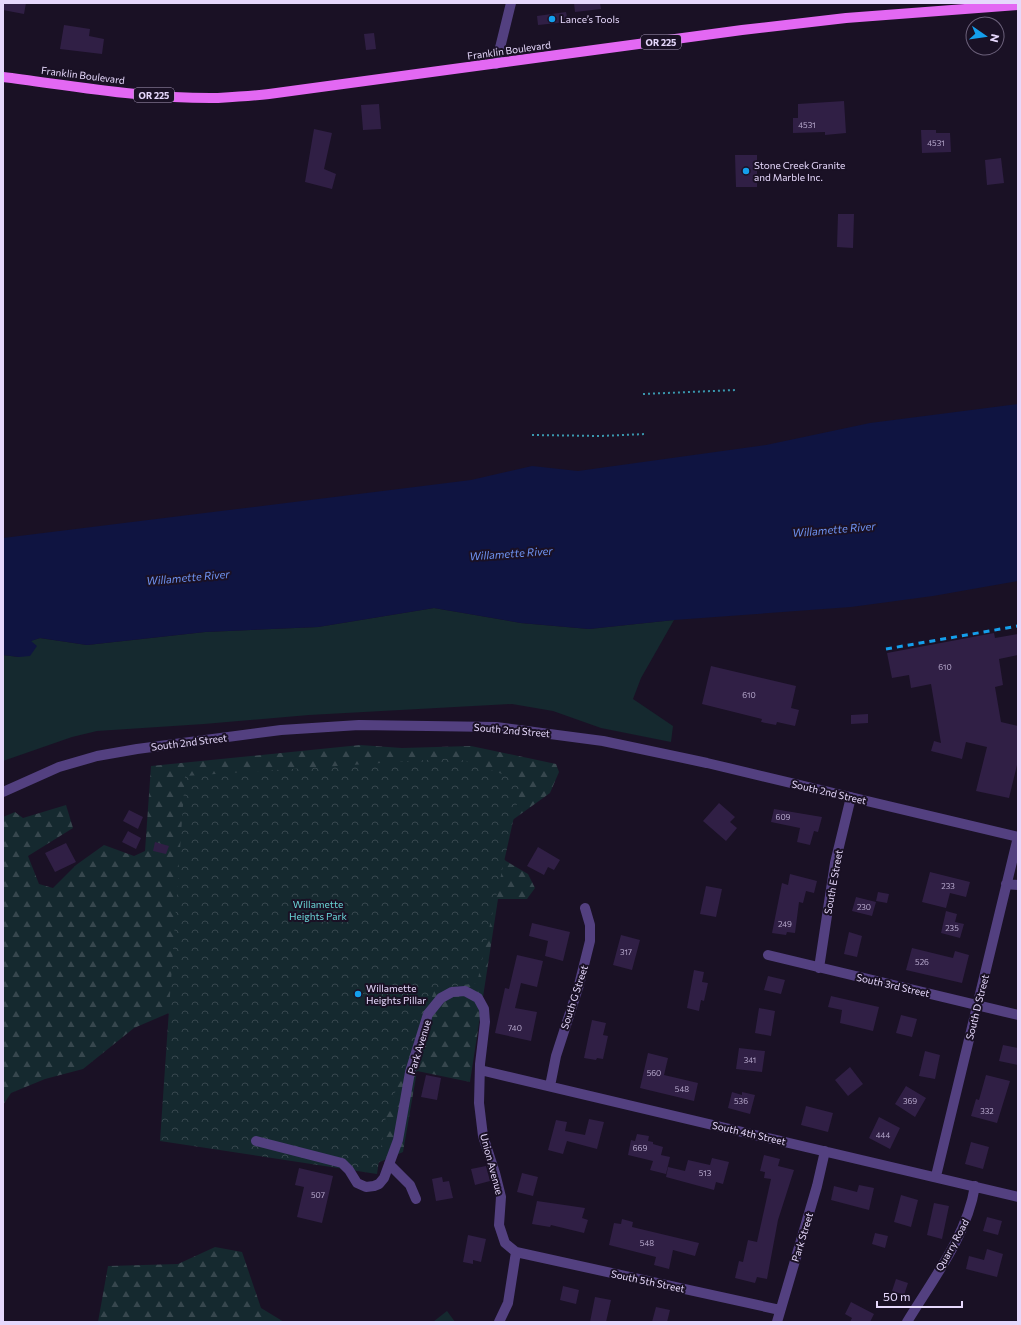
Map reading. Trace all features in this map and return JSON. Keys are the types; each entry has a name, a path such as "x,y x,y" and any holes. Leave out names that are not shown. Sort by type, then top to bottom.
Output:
{"main road":[{"name":"Franklin Boulevard","path":"3,77 106,90 171,96 218,98 312,90 846,18 1018,5"}],"street":[{"path":"496,64 511,3"},
{"name":"South 2nd Street","path":"3,792 59,767 97,756 137,749 281,730 367,725 496,728 603,741 707,763 1018,837"},
{"name":"South E Street","path":"819,968 825,940 827,910 835,863 851,797"},
{"name":"South D Street","path":"936,1176 1018,837"},
{"path":"1006,884 1018,885"},
{"name":"South G Street","path":"550,1086 560,1040 586,960 590,941 590,925 585,908"},
{"name":"South 3rd Street","path":"768,955 1018,1015"},
{"name":"Park Avenue","path":"256,1141 342,1163 349,1170 357,1183 366,1187 379,1184 389,1164 398,1140 410,1072 428,1014 440,998 452,992 465,991 478,998 484,1009 485,1022 480,1070"},
{"name":"South 4th Street","path":"480,1070 936,1176 1018,1197"},
{"name":"Union Avenue","path":"480,1070 479,1103 483,1136 496,1173 501,1197 499,1225 505,1243 516,1252"},
{"name":"Park Street","path":"777,1322 817,1186 825,1151"},
{"path":"389,1164 410,1185 416,1199"},
{"name":"Quarry Road","path":"907,1322 962,1231 972,1204 975,1186"},
{"path":"499,1322 508,1303 516,1252"},
{"name":"South 5th Street","path":"516,1252 780,1310"}],"path":[{"path":"644,394 736,390"},
{"path":"532,435 600,436 646,434"}],"green space":[{"path":"434,608 521,623 589,629 674,620 641,678 633,699 673,726 671,742 601,728 553,711 512,704 309,715 97,731 72,737 3,761 3,655 19,657 30,641 40,638 87,645 205,632 318,627"},
{"name":"Willamette Heights Park","path":"360,745 402,748 471,746 556,764 559,772 550,793 504,826 495,851 506,861 528,874 535,888 527,899 498,899 470,1082 417,1071 403,1152 373,1165 176,1010 134,1028 83,1069 45,1079 11,1093 3,1105 3,817 15,812 23,818 66,805 73,828 28,856 39,884 53,888 76,865 104,845 134,856 145,851 151,766"},
{"name":"Willamette Heights Park","path":"456,758 522,781 477,983 435,989 386,1116 377,1174 160,1141 185,776"},
{"path":"215,1247 242,1252 261,1308 284,1322 98,1322 108,1266 178,1264"},
{"path":"447,1311 455,1322 433,1322"}],"water":[{"name":"Willamette River","path":"1018,404 1018,581 933,596 851,607 674,620 589,629 521,623 434,608 318,627 205,632 87,645 40,638 31,641 37,646 30,656 19,657 3,655 3,538 471,480 532,466 578,471 766,445 870,423"}],"building":[{"path":"3,3 26,3 24,14 3,10"},
{"path":"574,3 600,3 601,9 575,12"},
{"name":"Lance’s Tools","path":"566,12 568,22 538,25 537,16"},
{"path":"64,25 90,29 89,36 104,39 102,54 60,49"},
{"path":"374,33 376,49 366,50 364,34"},
{"path":"844,101 846,133 825,135 825,132 793,133 793,118 798,118 798,104"},
{"path":"379,104 381,129 363,130 361,105"},
{"path":"314,129 332,133 324,169 336,174 332,189 305,182"},
{"path":"921,130 936,130 936,133 950,133 951,152 922,153"},
{"name":"Stone Creek Granite and Marble Inc.","path":"735,155 757,155 757,187 736,187"},
{"path":"1001,158 1004,183 987,185 985,160"},
{"path":"838,214 854,214 853,248 837,247"},
{"path":"994,633 995,638 1018,634 1018,655 999,659 1003,685 995,687 1001,722 1018,726 1018,761 1009,798 976,791 987,747 966,742 962,759 931,751 934,741 941,743 931,684 911,688 909,675 892,678 887,653"},
{"path":"711,666 796,686 791,708 799,710 795,726 777,722 776,725 761,722 762,719 702,704"},
{"path":"868,714 868,723 851,724 851,715"},
{"path":"719,803 735,817 730,822 737,828 726,841 703,821"},
{"path":"774,809 822,817 818,832 814,831 810,845 797,842 800,828 771,822"},
{"path":"129,810 143,817 138,829 123,821"},
{"path":"128,831 141,838 136,849 122,842"},
{"path":"155,842 169,846 166,854 153,851"},
{"path":"66,843 76,862 55,872 45,853"},
{"path":"538,847 560,860 554,870 548,867 544,875 527,866"},
{"path":"930,872 970,882 966,897 950,893 946,908 922,902"},
{"path":"790,874 817,881 814,893 806,891 803,903 799,902 795,933 787,932 786,935 772,933 782,883 788,885"},
{"path":"706,886 722,889 716,917 700,914"},
{"path":"878,892 889,894 887,903 876,901"},
{"path":"856,897 876,902 872,916 852,911"},
{"path":"946,911 957,914 955,922 964,924 960,938 941,933"},
{"path":"532,923 570,932 563,961 545,956 548,941 529,936"},
{"path":"849,932 862,936 857,957 844,954"},
{"path":"621,935 640,940 632,970 613,965"},
{"path":"912,948 953,958 955,951 969,955 962,983 906,970"},
{"path":"517,955 543,961 537,987 521,983 515,1008 537,1012 531,1041 495,1033 505,988 509,989"},
{"path":"694,970 704,972 702,982 708,983 704,1001 701,1000 699,1011 687,1008"},
{"path":"768,976 785,980 781,994 764,990"},
{"path":"831,996 879,1007 873,1031 840,1023 842,1010 828,1007"},
{"path":"759,1008 775,1011 771,1036 755,1033"},
{"path":"901,1015 917,1019 912,1037 896,1033"},
{"path":"592,1020 606,1023 603,1035 608,1036 603,1059 597,1058 596,1060 584,1058"},
{"path":"1003,1045 1018,1048 1018,1065 999,1061"},
{"path":"739,1048 765,1051 762,1072 736,1069"},
{"path":"925,1051 940,1055 935,1079 919,1076"},
{"path":"648,1053 668,1058 664,1075 698,1083 694,1101 640,1088"},
{"path":"850,1067 863,1084 848,1096 835,1080"},
{"path":"426,1075 441,1078 437,1100 421,1097"},
{"path":"986,1075 1010,1081 997,1123 971,1116 976,1099 979,1100"},
{"path":"906,1086 926,1098 915,1117 895,1104"},
{"path":"732,1092 742,1095 742,1092 755,1095 750,1114 728,1108"},
{"path":"806,1106 833,1113 828,1132 801,1125"},
{"path":"879,1117 900,1128 890,1149 869,1138"},
{"path":"589,1119 604,1122 597,1149 567,1141 563,1154 548,1150 556,1120 567,1122 565,1131 585,1135"},
{"path":"637,1134 649,1136 648,1141 663,1147 661,1155 670,1157 666,1174 650,1170 653,1161 628,1155 631,1140 635,1141"},
{"path":"971,1142 989,1147 983,1169 965,1164"},
{"path":"764,1155 780,1159 778,1166 794,1170 778,1220 767,1279 757,1277 755,1283 735,1278 739,1261 743,1262 748,1240 757,1242 771,1179 764,1178 765,1172 760,1171"},
{"path":"712,1158 729,1162 723,1184 716,1182 714,1190 666,1177 668,1167 685,1171 688,1160 710,1165"},
{"path":"486,1166 490,1181 475,1185 471,1169"},
{"path":"299,1168 333,1176 322,1223 297,1217 304,1187 295,1185"},
{"path":"522,1173 538,1177 533,1196 517,1192"},
{"path":"442,1177 443,1182 449,1181 453,1198 436,1201 432,1179"},
{"path":"859,1185 874,1188 869,1210 831,1200 834,1186 857,1192"},
{"path":"901,1195 918,1200 911,1227 894,1222"},
{"path":"537,1201 585,1208 582,1218 588,1220 584,1233 551,1225 550,1227 532,1224"},
{"path":"934,1203 949,1206 942,1239 927,1235"},
{"path":"987,1217 1002,1221 998,1235 983,1231"},
{"path":"622,1219 633,1222 632,1227 699,1243 695,1256 673,1250 669,1269 654,1265 656,1257 609,1245 614,1223 621,1224"},
{"path":"875,1233 888,1236 885,1248 872,1244"},
{"path":"468,1235 486,1239 481,1262 473,1260 473,1264 463,1262"},
{"path":"987,1249 1003,1254 997,1277 966,1269 969,1256 984,1260"},
{"path":"896,1279 908,1283 904,1295 892,1291"},
{"path":"563,1286 579,1290 576,1304 560,1300"},
{"path":"595,1297 611,1300 606,1322 590,1322"},
{"path":"851,1302 874,1314 870,1322 850,1322 852,1318 845,1314"},
{"path":"656,1307 670,1310 667,1322 652,1322"}],"railway":[{"path":"886,649 1018,626"}],"place":[{"name":"Lance’s Tools","path":"552,19"},
{"name":"Stone Creek Granite and Marble Inc.","path":"746,171"},
{"name":"Willamette Heights Pillar","path":"358,994"}]}
